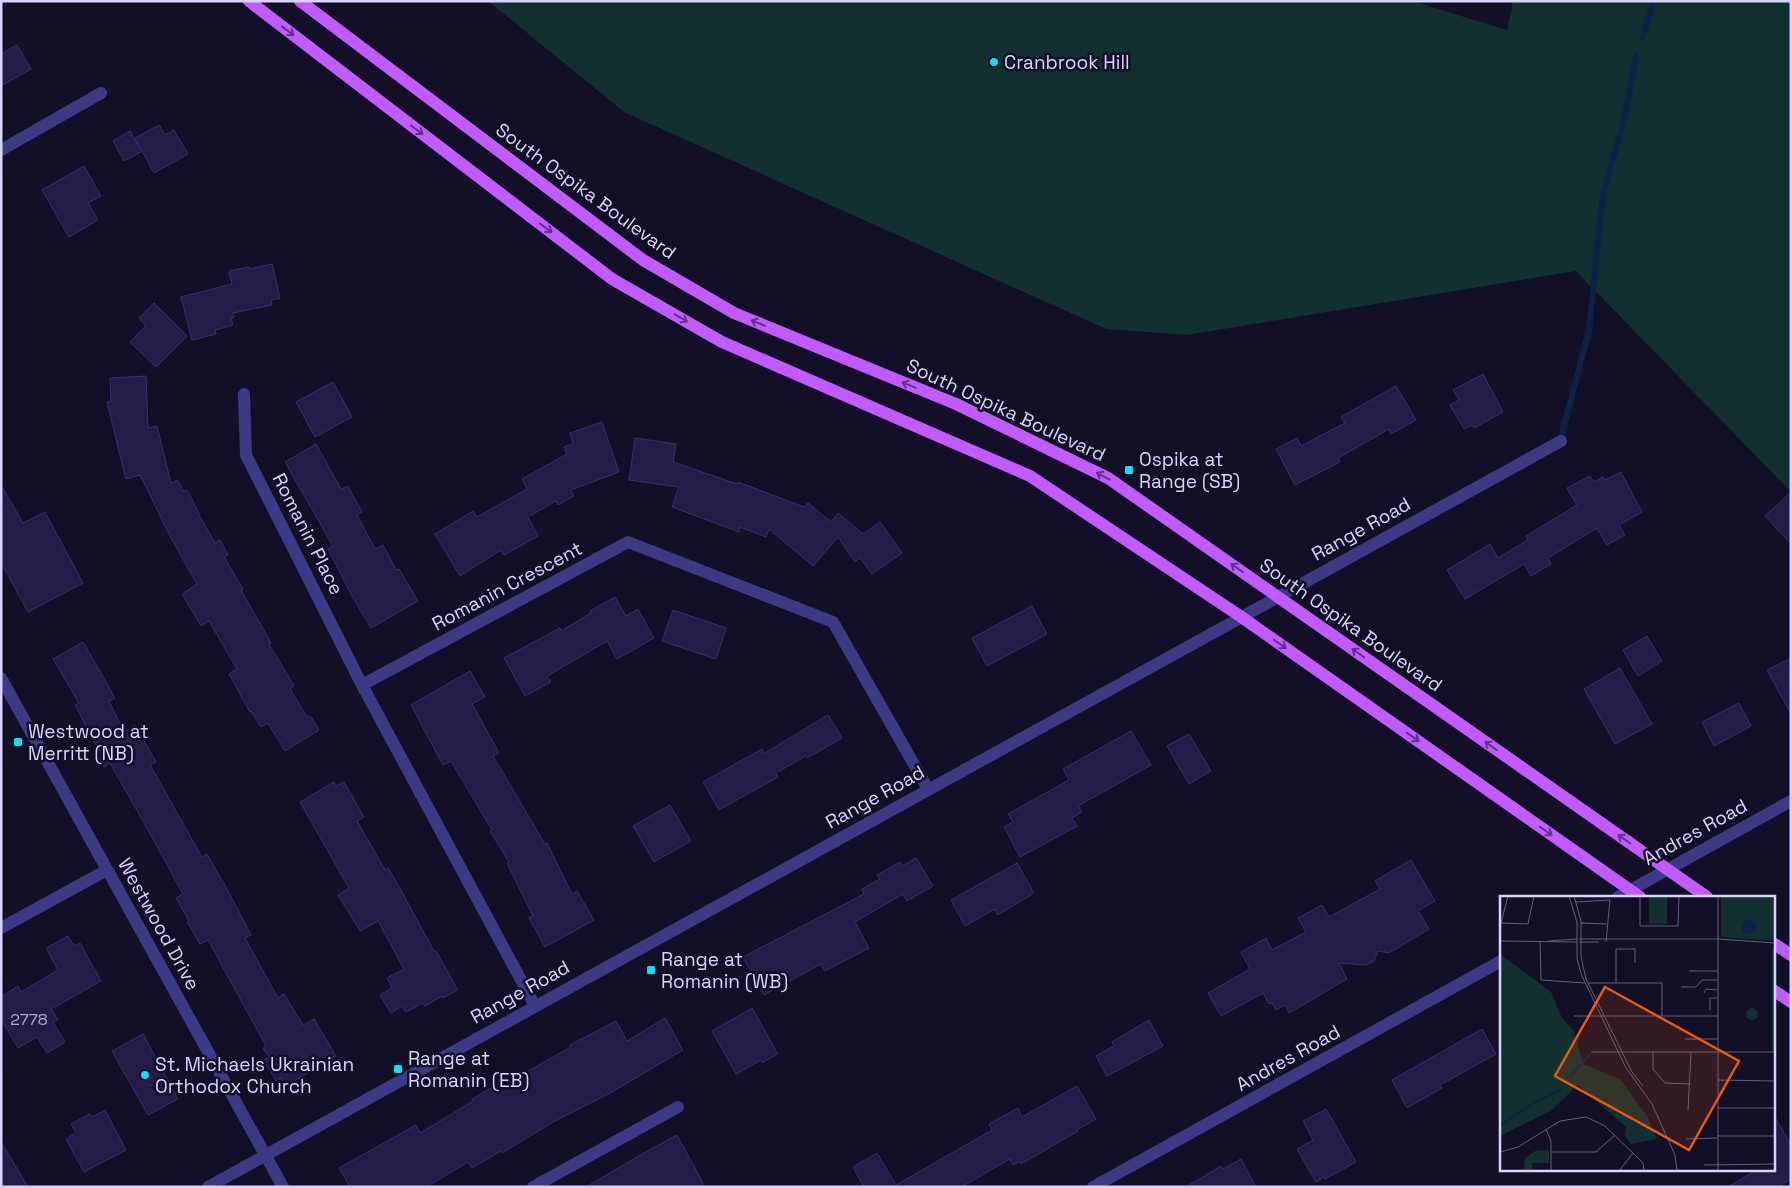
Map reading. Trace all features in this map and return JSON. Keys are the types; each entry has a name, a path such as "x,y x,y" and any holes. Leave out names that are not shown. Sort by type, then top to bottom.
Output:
{"main road":[{"path":"249,1 612,279 722,342 1030,476 1240,616 1635,893"},
{"name":"South Ospika Boulevard","path":"300,1 643,260 734,313 956,404 1108,478 1706,896"},
{"path":"1774,944 1791,955"},
{"path":"1774,991 1791,1002"}],"street":[{"path":"1,150 101,93"},
{"name":"Romanin Place","path":"244,394 246,455 362,685"},
{"name":"Range Road","path":"208,1187 1240,616 1561,441"},
{"name":"Romanin Crescent","path":"362,685 628,542 833,622 928,789"},
{"name":"Westwood Drive","path":"1,678 283,1187"},
{"path":"362,685 535,1006"},
{"name":"Andres Road","path":"1622,896 1635,893 1668,869 1791,801"},
{"path":"1,928 107,870"},
{"name":"Andres Road","path":"1093,1187 1500,962"},
{"path":"533,1187 678,1107"}],"green space":[{"path":"488,1 1412,1 1507,30 1513,1 1791,1 1791,492 1576,271 1187,335 1106,329 624,112"}],"building":[{"path":"17,45 31,69 1,86 1,54"},
{"path":"159,125 165,135 174,130 188,154 154,173 135,138"},
{"path":"130,131 141,152 124,161 113,141"},
{"path":"84,166 101,196 88,203 98,220 69,237 42,190"},
{"path":"272,264 280,298 271,300 272,305 233,313 234,317 231,318 233,325 215,330 216,334 192,340 181,297 232,284 229,271"},
{"path":"154,303 187,336 156,367 130,342 146,326 139,318"},
{"path":"1483,374 1503,412 1474,428 1472,425 1464,429 1450,405 1459,400 1453,390"},
{"path":"146,376 148,428 157,426 171,483 178,480 183,491 187,490 215,543 220,540 228,555 224,557 271,643 269,644 294,686 290,689 307,717 311,717 319,730 285,751 268,723 261,727 250,712 229,674 237,669 209,621 201,626 182,594 197,584 171,538 140,475 126,479 107,402 111,401 110,378"},
{"path":"333,382 352,417 315,437 296,402"},
{"path":"1396,386 1416,420 1391,434 1389,429 1338,458 1340,462 1295,485 1276,449 1297,438 1301,446 1345,423 1341,417"},
{"path":"602,422 619,472 571,490 574,496 558,505 556,501 528,517 538,536 504,555 501,550 460,576 435,534 473,511 477,517 527,489 522,479 567,454 564,447 573,444 570,433"},
{"path":"635,438 676,444 673,462 737,484 738,482 804,507 808,503 831,522 838,513 863,534 880,522 902,553 872,574 860,558 855,562 838,537 813,566 769,529 766,537 740,527 739,532 672,507 679,487 629,480"},
{"path":"316,444 341,489 348,486 362,512 357,515 375,549 383,545 396,570 399,569 418,601 371,628 328,549 333,546 285,462"},
{"path":"1621,472 1642,512 1619,525 1625,535 1607,545 1597,528 1548,558 1551,564 1531,576 1524,564 1465,599 1447,570 1490,544 1498,558 1528,540 1526,536 1577,505 1567,488 1590,476 1594,482 1603,477 1605,480"},
{"path":"1,485 23,523 45,512 83,583 28,612 1,562"},
{"path":"1791,492 1791,544 1765,516"},
{"path":"615,597 626,616 638,609 654,638 617,659 607,641 547,676 551,682 525,696 504,658 560,628 561,631"},
{"path":"1032,606 1047,634 987,666 972,638"},
{"path":"673,610 726,628 716,659 662,641"},
{"path":"1647,636 1662,661 1638,676 1623,650"},
{"path":"83,642 115,698 109,701 124,732 135,725 156,762 150,765 202,857 207,854 227,889 251,935 245,938 278,998 284,994 303,1025 314,1019 336,1056 286,1086 281,1078 276,1081 264,1060 269,1057 263,1048 266,1046 208,940 200,944 187,922 189,921 176,898 183,894 110,763 104,767 94,750 97,747 75,705 79,703 53,659"},
{"path":"1791,658 1791,714 1767,670"},
{"path":"1620,668 1652,724 1615,744 1584,689"},
{"path":"470,671 485,697 472,704 499,753 493,756 545,844 547,843 572,894 577,891 594,920 545,947 529,918 533,916 507,863 509,862 490,831 492,830 451,761 443,765 411,705"},
{"path":"1739,703 1751,726 1714,746 1702,722"},
{"path":"828,715 842,738 776,773 778,777 719,810 703,782 762,749 765,753"},
{"path":"1131,731 1151,765 1078,806 1082,812 1072,818 1077,826 1020,857 1004,827 1013,822 1008,814 1069,780 1063,769"},
{"path":"1189,734 1211,771 1189,784 1167,746"},
{"path":"334,782 336,786 344,782 364,817 357,821 385,870 388,868 397,883 434,951 436,951 458,990 443,998 442,996 425,1006 423,1003 406,1012 402,1006 391,1013 380,995 392,988 387,978 404,969 378,921 360,931 338,895 349,888 300,802"},
{"path":"670,805 691,841 654,862 633,826"},
{"path":"916,858 933,886 907,901 903,894 855,922 869,948 825,971 821,964 764,995 743,957 864,894 862,889 880,879 877,875 900,862 902,866"},
{"path":"1411,860 1435,901 1418,911 1429,929 1389,953 1378,951 1374,961 1366,965 1339,963 1347,979 1289,1013 1285,1005 1276,1010 1272,1003 1269,1004 1263,993 1221,1016 1208,993 1250,969 1241,952 1266,938 1272,950 1306,932 1298,918 1322,905 1329,917 1380,889 1375,881"},
{"path":"1017,863 1034,893 998,915 995,909 965,926 951,900"},
{"path":"68,936 74,946 80,943 101,981 51,1009 58,1020 53,1022 65,1042 47,1053 37,1037 18,1048 1,1019 1,997 18,986 21,992 58,970 46,948"},
{"path":"752,1008 778,1054 762,1063 761,1060 736,1074 712,1031"},
{"path":"665,1018 683,1050 612,1092 553,1122 502,1153 501,1151 472,1168 468,1162 426,1187 350,1187 339,1168 416,1125 420,1133 496,1085 498,1088 571,1047 570,1045 616,1021 627,1041"},
{"path":"1149,1020 1163,1046 1107,1076 1096,1056 1114,1046 1112,1042"},
{"path":"1482,1029 1496,1054 1440,1085 1442,1088 1407,1108 1392,1080"},
{"name":"St. Michaels Ukrainian Orthodox Church","path":"143,1034 178,1099 148,1115 112,1051"},
{"path":"1077,1086 1096,1119 1021,1164 1020,1161 1013,1165 1010,1159 961,1187 864,1187 853,1167 877,1153 896,1185 992,1130 989,1124 1018,1108 1022,1117"},
{"path":"1326,1109 1356,1162 1316,1182 1297,1149 1313,1140 1303,1121"},
{"path":"105,1110 126,1150 84,1172 66,1139 76,1133 71,1124 90,1114 92,1117"},
{"path":"1774,1116 1791,1144 1791,1179 1778,1187 1728,1187 1756,1170 1774,1170"},
{"path":"677,1135 705,1187 586,1187 642,1154"},
{"path":"1,1142 28,1187 1,1187"},
{"path":"1241,1159 1256,1187 1186,1187 1221,1166 1223,1169"}],"waterway":[{"path":"1643,37 1653,1"},
{"path":"1561,438 1589,330 1603,194 1625,116 1636,56"}],"place":[{"name":"Cranbrook Hill","path":"994,62"},
{"name":"Ospika at Range (SB)","path":"1129,470"},
{"name":"Westwood at Merritt (NB)","path":"18,742"},
{"name":"Range at Romanin (WB)","path":"651,970"},
{"name":"Range at Romanin (EB)","path":"398,1069"},
{"name":"St. Michaels Ukrainian Orthodox Church","path":"145,1075"}]}
